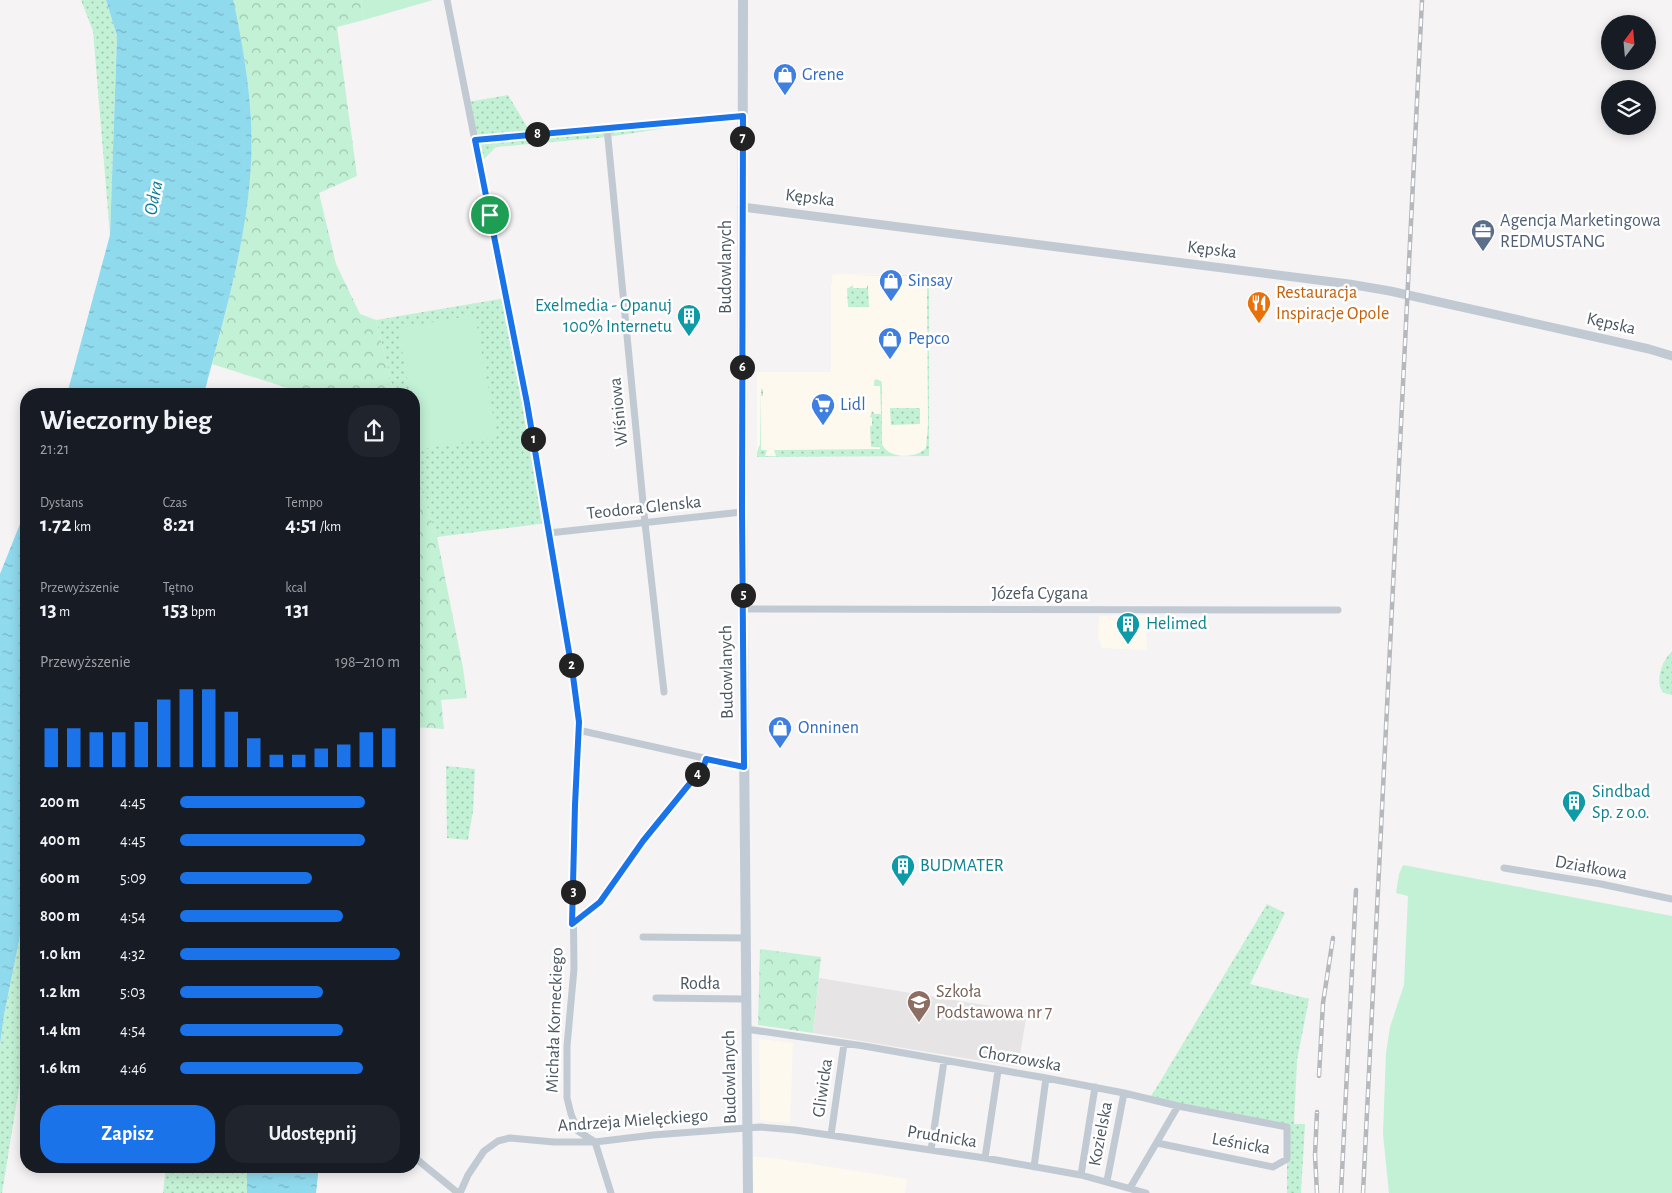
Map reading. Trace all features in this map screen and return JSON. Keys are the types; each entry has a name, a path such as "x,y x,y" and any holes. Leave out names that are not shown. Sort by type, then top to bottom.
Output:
{"main road":[{"name":"Budowlanych","path":"743,0 742,512 748,1193"}],"street":[{"name":"Michała Korneckiego","path":"447,0 525,393 573,676 579,722 572,924 574,969 567,1046 567,1098 578,1131 595,1142"},
{"path":"475,140 743,116"},
{"name":"Wiśniowa","path":"607,128 645,523 664,692"},
{"name":"Kępska","path":"742,207 1390,291 1650,349 1672,356"},
{"name":"Teodora Glenska","path":"549,533 742,512"},
{"name":"Józefa Cygana","path":"743,609 1338,610"},
{"path":"578,730 744,767"},
{"path":"572,924 600,902 643,841 704,766 706,759"},
{"name":"Działkowa","path":"1504,868 1601,884 1672,899"},
{"path":"643,937 746,938"},
{"name":"Rodła","path":"656,998 745,999"},
{"name":"Chorzowska","path":"746,1029 1046,1078 1287,1127"},
{"name":"Gliwicka","path":"831,1136 844,1044"},
{"path":"931,1150 944,1060"},
{"path":"985,1158 998,1071"},
{"path":"1034,1167 1046,1078"},
{"path":"1081,1176 1094,1087"},
{"name":"Kozielska","path":"1106,1181 1124,1093"},
{"path":"1130,1188 1178,1106"},
{"name":"Prudnicka","path":"747,1128 771,1127 985,1158 1106,1181 1146,1193"},
{"name":"Leśnicka","path":"1156,1143 1273,1167 1286,1159 1287,1127"},
{"name":"Andrzeja Mielęckiego","path":"459,1193 484,1151 498,1141 510,1138 554,1142 595,1142 747,1128"},
{"path":"595,1142 611,1193"},
{"path":"420,1162 459,1193"}],"shaded area":[{"path":"832,275 929,275 929,456 757,457 757,372 831,372 831,283"},
{"path":"1146,615 1147,650 1102,648 1098,639 1099,616"},
{"name":"Szkoła Podstawowa nr 7","path":"819,978 1027,1012 1018,1067 813,1033"},
{"path":"759,1039 793,1043 790,1123 760,1120"},
{"path":"747,1156 780,1159 907,1179 905,1193 748,1193"}],"green space":[{"path":"81,0 106,0 117,36 110,235 93,31"},
{"path":"233,0 361,0 364,20 337,27 357,176 319,193 336,264 360,314 376,320 393,388 288,388 212,364 235,274 250,182 251,120 242,45"},
{"path":"361,0 433,0 364,20"},
{"path":"508,95 532,135 743,116 608,137 496,147 480,163 468,102"},
{"path":"850,275 929,275 929,456 757,457 760,444 761,388 763,396 761,396 761,450 767,450 765,456 776,456 774,450 880,449 880,447 871,447 870,426 872,426 872,418 870,417 872,411 875,414 881,414 880,386 874,386 876,379 881,381 882,385 882,444 885,449 896,455 909,456 926,448 928,425 927,283 923,278 917,276"},
{"path":"853,285 853,288 867,288 868,286 869,307 848,307 847,289"},
{"path":"506,298 547,523 437,537 420,486 420,388 393,388 376,320"},
{"path":"475,315 497,437 421,449 420,388 409,388 398,328"},
{"path":"890,408 920,408 920,424 891,425"},
{"path":"420,486 437,537 463,668 467,698 441,700 444,729 420,727"},
{"path":"1672,652 1672,695 1662,691 1659,680 1663,664"},
{"path":"446,766 475,769 473,811 468,840 447,838"},
{"path":"1403,865 1672,916 1672,1193 1389,1193 1383,1134 1386,1053 1390,1027 1404,985 1408,896 1396,893 1399,874"},
{"path":"1267,904 1285,913 1250,984 1309,999 1297,1060 1294,1124 1305,1124 1301,1193 1287,1193 1287,1127 1149,1099"},
{"path":"20,936 20,1082 2,1193 0,1193 0,1044"},
{"path":"760,949 821,957 813,1033 758,1025"},
{"path":"165,1173 247,1173 247,1193 163,1193"}],"water":[{"name":"Odra","path":"106,0 233,0 234,3 245,62 250,105 251,155 249,190 238,258 206,388 69,388 110,235 117,36"},
{"path":"20,524 20,936 0,1044 0,574"},
{"path":"247,1173 318,1173 316,1193 247,1193"}],"railway":[{"path":"1363,1193 1422,0"},
{"path":"1341,1193 1356,890"},
{"path":"1319,1076 1323,1003 1333,938"},
{"path":"1317,1112 1315,1155 1317,1193"}],"place":[{"name":"Grene","path":"785,96"},
{"name":"Agencja Marketingowa REDMUSTANG","path":"1483,252"},
{"name":"Sinsay","path":"891,302"},
{"name":"Restauracja Inspiracje Opole","path":"1259,324"},
{"name":"Exelmedia - Opanuj 100% Internetu","path":"689,337"},
{"name":"Pepco","path":"890,360"},
{"name":"Lidl","path":"823,426"},
{"name":"Helimed","path":"1128,645"},
{"name":"Onninen","path":"780,749"},
{"name":"Sindbad Sp. z o.o.","path":"1574,823"},
{"name":"BUDMATER","path":"903,887"},
{"name":"Szkoła Podstawowa nr 7","path":"919,1023"}],"route":[{"path":"743,116 742,512 744,767 706,759 704,766 643,841 600,902 572,924 579,722 527,403 490,215 475,140 743,116"}]}
